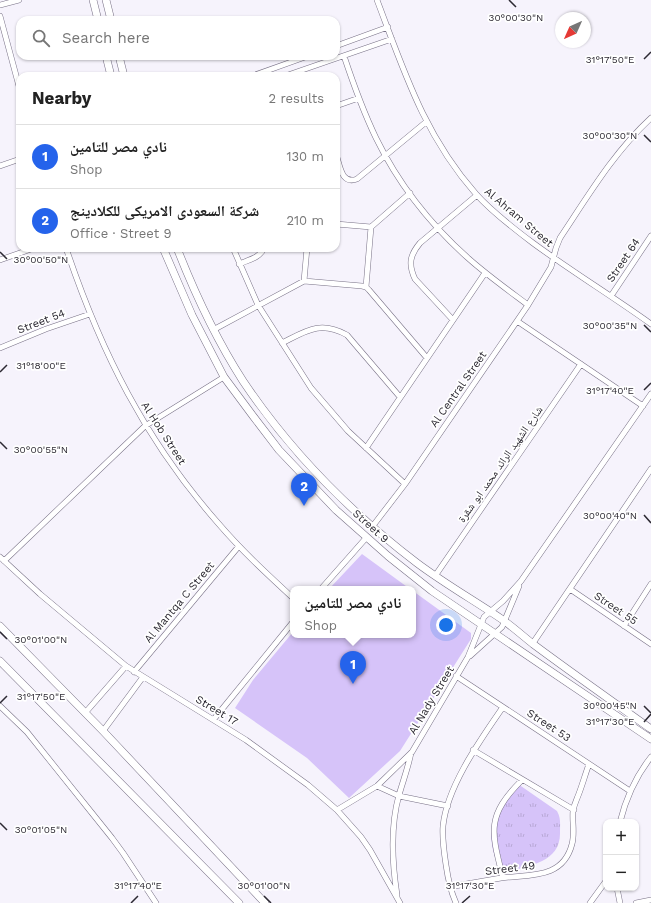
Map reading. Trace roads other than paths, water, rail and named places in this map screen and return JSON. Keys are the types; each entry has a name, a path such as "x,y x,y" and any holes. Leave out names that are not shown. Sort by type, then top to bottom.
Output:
{"main road":[{"path":"93,0 97,16"},
{"path":"106,0 110,16"},
{"path":"107,60 110,72"},
{"path":"120,60 123,72"},
{"name":"Street 9","path":"165,252 192,314 224,377 279,450 336,510 366,538 432,591 651,739"},
{"name":"Street 9","path":"179,252 213,330 244,382 279,429 333,490 372,527 435,576 504,621 651,729"},
{"path":"432,591 441,590 445,583"},
{"path":"0,626 86,713 265,903"},
{"path":"0,661 239,903"}],"street":[{"path":"0,5 19,0"},
{"name":"Al Ahram Street","path":"377,0 408,83 426,122 444,152 477,195 516,231 553,258 651,324"},
{"path":"0,16 16,75"},
{"path":"340,45 388,28"},
{"path":"340,57 392,39"},
{"path":"344,56 376,139 410,194 438,228 464,254 485,273 528,305"},
{"path":"263,72 297,60"},
{"path":"297,72 332,60"},
{"path":"340,105 359,98"},
{"name":"Al Central Street","path":"372,527 405,484 528,305 546,276 560,238 599,179 619,152 651,118"},
{"path":"340,167 343,177 347,180 352,181 357,179 426,122"},
{"path":"0,166 16,161"},
{"path":"366,287 372,227 410,194"},
{"path":"453,320 415,279 411,271 411,260 413,251 420,243 477,195"},
{"path":"340,224 372,227"},
{"name":"Street 64","path":"611,296 651,236"},
{"path":"0,260 23,252"},
{"name":"Al Hob Street","path":"67,252 90,314 109,357 146,426 197,498 239,546 290,595"},
{"path":"234,252 258,305 300,372 322,401 348,431 405,484"},
{"path":"239,264 256,257 262,252"},
{"path":"304,282 307,252"},
{"path":"366,448 485,273"},
{"path":"213,330 304,282 366,287 427,358"},
{"name":"Street 54","path":"0,348 46,329 90,314"},
{"path":"517,321 643,406"},
{"path":"282,343 312,328 321,327 339,330 347,335 400,397"},
{"name":"شارع الشهيد الرائد محمد ابو شقرة","path":"435,576 581,364"},
{"path":"2,559 146,426 224,377"},
{"path":"521,581 651,394"},
{"path":"533,643 651,469"},
{"path":"645,478 651,482"},
{"path":"324,586 366,538"},
{"name":"Al Mantqa C Street","path":"134,672 239,546"},
{"name":"Street 17","path":"2,559 40,594 134,672 214,719 278,762 337,810 370,850 398,901"},
{"name":"Al Nady Street","path":"337,810 377,786 412,752 468,657 484,617 503,601 521,581"},
{"name":"Al Nady Street","path":"468,657 500,630 521,581"},
{"path":"624,626 651,584"},
{"name":"Street 55","path":"570,589 651,644"},
{"path":"214,719 290,626"},
{"path":"86,713 126,666"},
{"name":"Street 53","path":"456,676 630,791"},
{"path":"103,731 143,677"},
{"path":"0,706 31,737 124,853 156,903"},
{"path":"456,903 449,887 443,844 443,825 448,806 473,750 503,707"},
{"path":"473,750 574,810"},
{"name":"Al Nady Street","path":"398,901 393,870 394,823 399,796 412,752"},
{"path":"621,819 630,791 642,767 651,757"},
{"name":"Street 49","path":"449,887 503,878 541,874 552,870 561,864 568,855 572,845 574,834 574,810 589,764"},
{"path":"503,878 494,837 495,819 505,798 522,780"},
{"path":"377,786 399,796 448,806"},
{"path":"590,903 603,885"},
{"path":"618,891 620,903"},
{"path":"636,903 651,900"}],"place":[{"name":"شركة السعودى الامريكى للكلادينج","path":"304,506"},
{"name":"نادي مصر للتامين","path":"353,684"}]}
